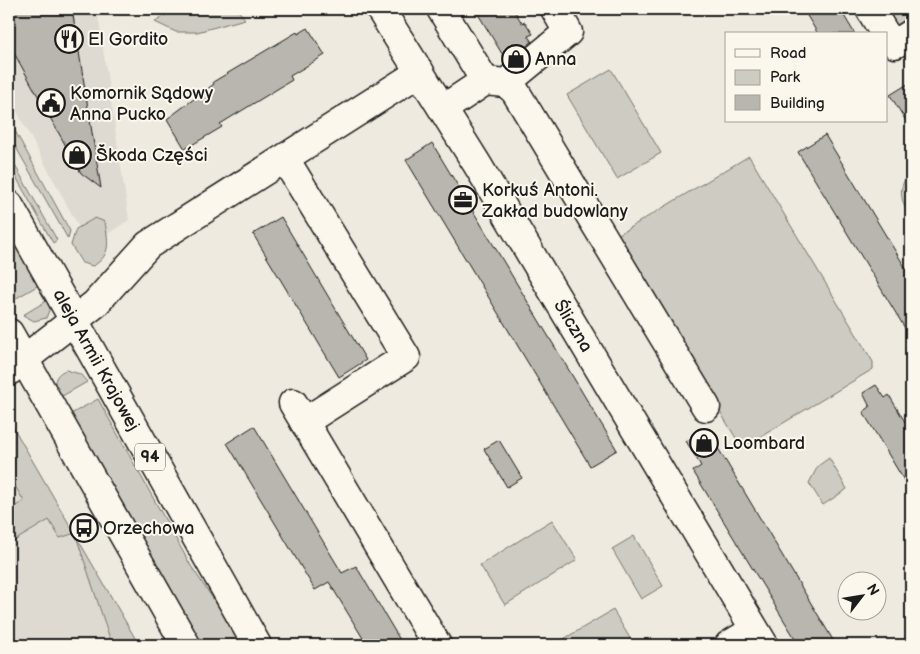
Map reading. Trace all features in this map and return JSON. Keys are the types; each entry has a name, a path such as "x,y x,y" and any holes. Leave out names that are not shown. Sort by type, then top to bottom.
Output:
{"street":[{"name":"Śliczna","path":"380,9 443,109 759,638"},
{"path":"442,9 495,82 515,91 706,407"},
{"path":"443,109 495,82 568,32 555,9"},
{"path":"870,9 885,32"},
{"path":"888,36 895,44 911,34"},
{"path":"17,366 109,290 148,245 420,72"},
{"path":"285,159 406,357 298,412 437,645"},
{"name":"aleja Armii Krajowej","path":"9,205 257,645"},
{"path":"9,333 17,366 186,645"},
{"path":"729,645 759,638"}],"shaded area":[{"path":"9,9 97,9 129,220 89,246 9,97"},
{"path":"9,453 60,538 75,533 112,645 9,645"}],"green space":[{"path":"175,9 237,9 245,19 197,32 176,32 155,22"},
{"path":"881,9 911,9 911,24 902,27 889,22"},
{"path":"611,69 661,153 617,179 567,95"},
{"path":"9,120 70,231 68,239 9,135"},
{"path":"749,156 873,362 873,369 742,448 614,237"},
{"path":"13,162 57,240 53,243 11,168 11,163"},
{"path":"911,173 911,219 903,201 902,189 906,178"},
{"path":"95,218 105,222 108,241 103,257 93,266 82,263 71,245 76,229"},
{"path":"9,232 39,285 13,300 9,292"},
{"path":"48,300 50,308 46,318 34,321 23,315"},
{"path":"66,370 80,374 87,382 57,399 56,378 61,372"},
{"path":"98,399 191,566 244,645 200,645 69,415"},
{"path":"9,420 74,533 60,538 49,520 9,544 9,510 24,501 9,476"},
{"path":"829,458 847,489 823,505 809,483 818,466"},
{"path":"552,520 577,560 505,605 480,565"},
{"path":"76,536 139,645 112,645"},
{"path":"634,536 663,586 641,599 612,549"},
{"path":"613,610 634,645 565,645 562,640"}],"building":[{"path":"9,9 72,9 101,188 81,173 9,44"},
{"path":"475,9 513,9 522,23 525,22 533,34 528,36 532,42 507,62"},
{"path":"803,9 840,9 854,32 817,32"},
{"path":"308,28 325,55 290,76 292,80 220,124 222,127 185,149 167,119 214,84 213,82 297,32 298,34"},
{"path":"911,82 911,129 890,95"},
{"path":"825,135 911,277 911,338 798,152"},
{"path":"432,143 617,450 590,466 406,160"},
{"path":"281,217 366,360 339,377 253,234"},
{"path":"876,385 885,398 889,395 911,432 911,492 863,412 870,407 863,393"},
{"path":"254,426 342,573 356,566 403,645 367,645 329,582 315,590 227,443"},
{"path":"706,430 836,645 799,645 693,471 701,466 686,441"},
{"path":"499,440 522,478 507,487 484,449"}],"place":[{"name":"El Gordito","path":"69,39"},
{"name":"Anna","path":"516,59"},
{"name":"Komornik Sądowy Anna Pucko","path":"51,103"},
{"name":"Škoda Części","path":"77,155"},
{"name":"Korkuś Antoni. Zakład budowlany","path":"463,200"},
{"name":"Loombard","path":"704,443"},
{"name":"Orzechowa","path":"84,528"}]}
